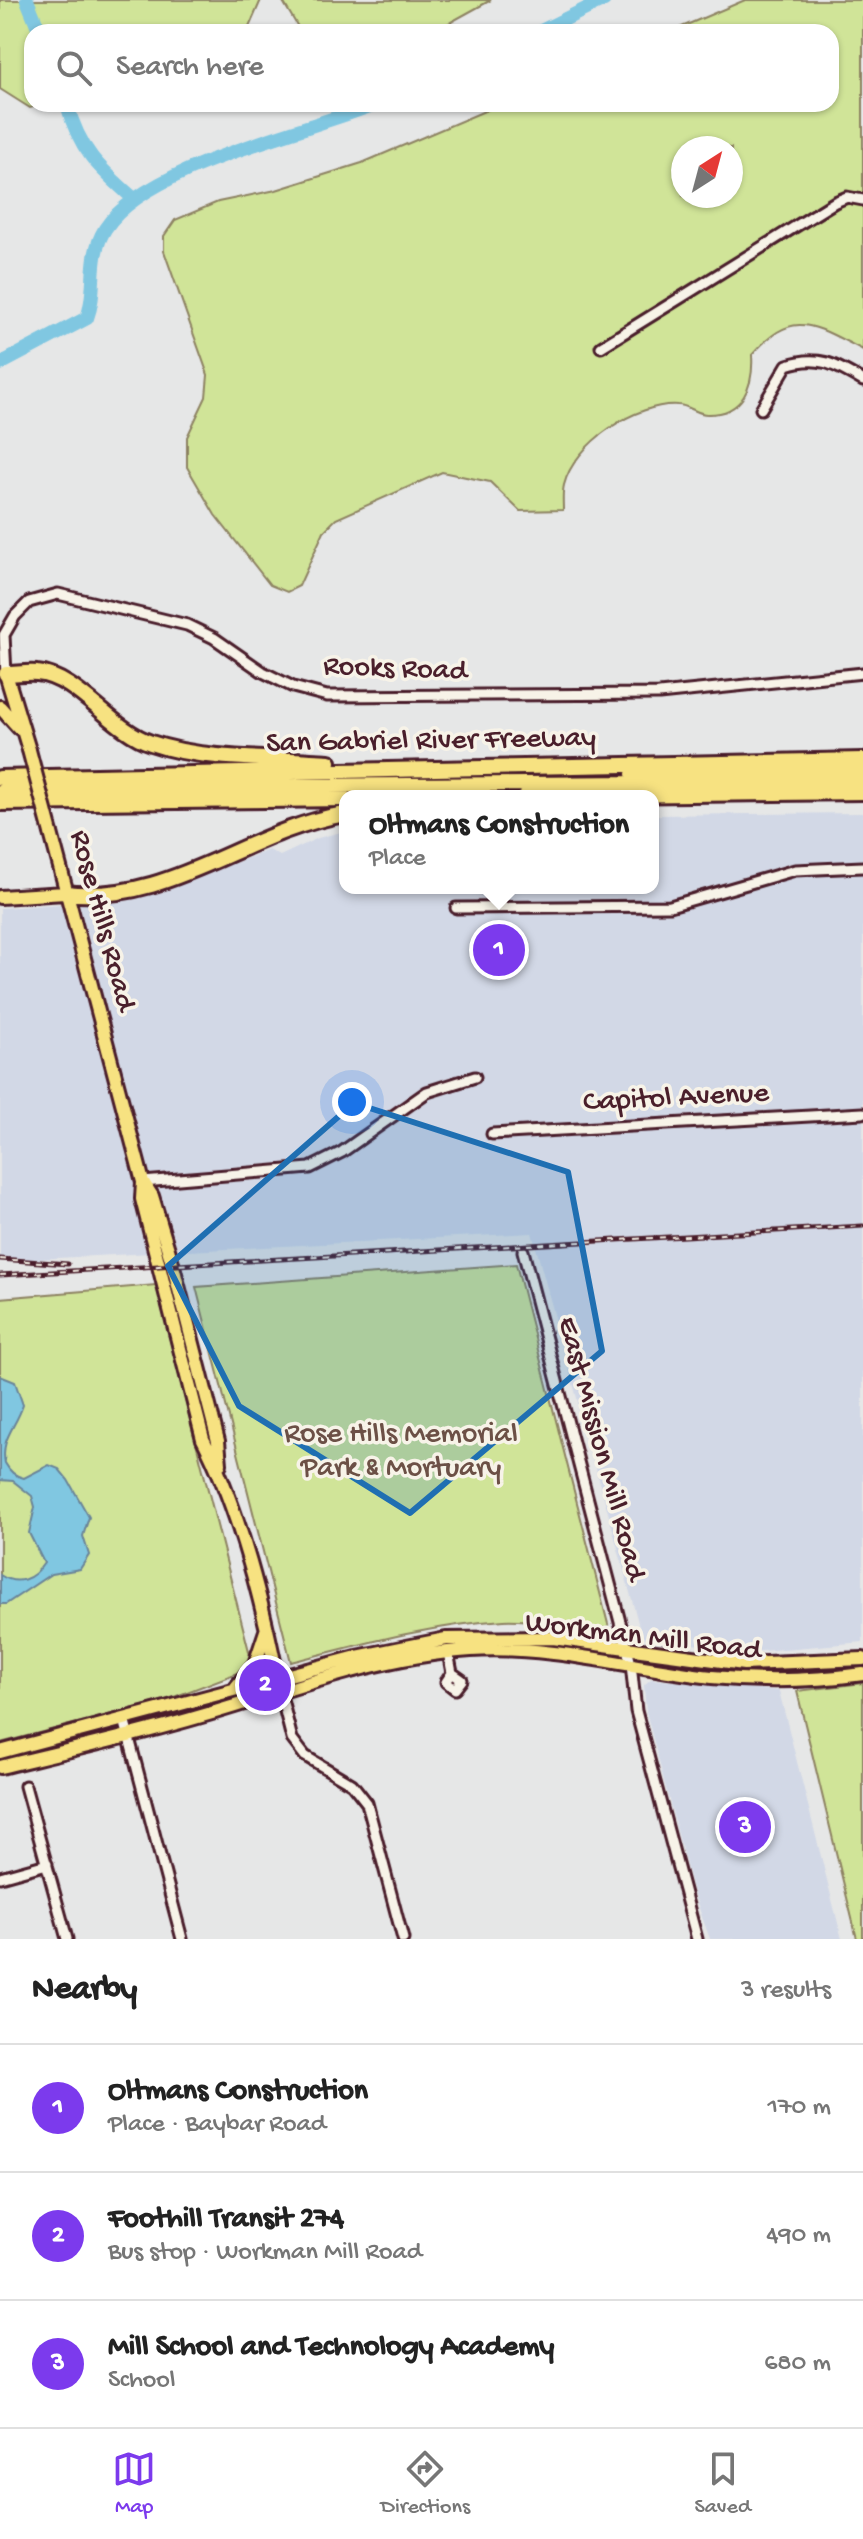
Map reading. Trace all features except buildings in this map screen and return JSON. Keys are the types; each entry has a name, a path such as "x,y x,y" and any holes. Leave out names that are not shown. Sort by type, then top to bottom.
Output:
{"highway":[{"path":"2,675 40,673 53,678 72,688 126,731 151,743 190,751 417,769"},
{"name":"San Gabriel River Freeway","path":"0,778 863,760"},
{"path":"274,771 296,781 863,771"},
{"path":"0,792 188,787 863,781"},
{"name":"San Gabriel River Freeway","path":"659,794 863,792"},
{"name":"San Gabriel River Freeway","path":"0,803 339,799"},
{"path":"65,893 88,896 156,886 277,832 313,819 339,815"}],"main road":[{"name":"Rose Hills Road","path":"2,675 25,734 143,1182 142,1199 203,1439 220,1473 266,1631 278,1684"},
{"path":"0,707 25,734"},
{"path":"0,897 65,893"},
{"path":"233,1690 255,1664 266,1631"},
{"name":"Workman Mill Road","path":"0,1767 60,1750 128,1737 278,1684 447,1645 553,1638 744,1664 860,1660"},
{"name":"Workman Mill Road","path":"0,1752 233,1690 375,1666 447,1645 552,1650 711,1677 787,1680 863,1674"},
{"path":"787,1680 794,1671 839,1667 860,1660"}],"street":[{"path":"601,347 835,202 847,197 863,200"},
{"path":"761,409 787,365 805,358 827,360 863,381"},
{"name":"Rooks Road","path":"2,675 4,635 15,616 29,602 58,594 187,625 214,638 263,672 293,687 327,696 659,694 863,673"},
{"path":"456,908 670,906 795,870 863,867"},
{"path":"143,1182 310,1168 342,1152 427,1092 475,1077"},
{"name":"Capitol Avenue","path":"492,1134 863,1113"},
{"name":"East Mission Mill Road","path":"523,1251 631,1664 636,1711 697,1939"},
{"path":"447,1645 451,1670"},
{"path":"278,1684 292,1739 305,1756 352,1784 367,1803 403,1939"},
{"path":"124,1719 182,1939"},
{"path":"25,1786 67,1939"},
{"path":"0,1877 47,1864"}],"highlighted area":[{"path":"354,1103 568,1172 602,1351 410,1513 239,1406 168,1266"}],"shaded area":[{"path":"863,813 863,1642 750,1652 642,1637 532,1233 0,1261 0,908 105,901 185,882 269,850 280,856 318,838 339,833 339,894 659,894 659,815"},
{"path":"651,1679 779,1691 842,1939 710,1939 693,1892 646,1712 644,1685"}],"green space":[{"path":"0,0 261,0 250,24 24,24 24,104 0,89"},
{"path":"282,0 491,0 448,24 296,24"},
{"path":"745,0 863,0 863,350 817,328 804,325 780,330 752,355 748,388 730,410 707,414 682,405 661,406 626,418 593,441 570,470 563,488 563,510 520,511 490,482 442,472 336,519 324,531 299,586 287,592 270,585 215,515 187,467 187,437 206,397 208,375 164,251 164,236 175,220 218,202 276,190 362,163 482,112 839,112 839,24 689,24"},
{"name":"Rose Hills Memorial Park & Mortuary","path":"516,1264 609,1628 504,1620 397,1636 291,1662 196,1287"},
{"name":"Rose Hills Memorial Park & Mortuary","path":"156,1285 253,1667 166,1700 0,1743 0,1298"},
{"path":"863,1683 863,1939 857,1939 797,1691"}],"water":[{"path":"0,1376 15,1382 23,1405 5,1447 5,1463 13,1473 24,1478 49,1465 59,1469 89,1517 83,1536 89,1555 80,1569 51,1574 6,1604 0,1604 0,1575 12,1580 24,1580 35,1574 44,1563 29,1533 35,1507 32,1496 13,1481 0,1480"}],"waterway":[{"path":"27,0 37,24"},
{"path":"555,24 604,0"},
{"path":"70,112 92,157 133,198"},
{"path":"0,364 87,318 96,251 105,229 125,207 154,187 189,170 351,112"}],"railway":[{"path":"0,1275 863,1226"},
{"path":"0,1259 68,1264"}],"place":[{"name":"Oltmans Construction","path":"499,950"},
{"name":"Foothill Transit 274","path":"265,1685"},
{"name":"Mill School and Technology Academy","path":"745,1827"}]}
